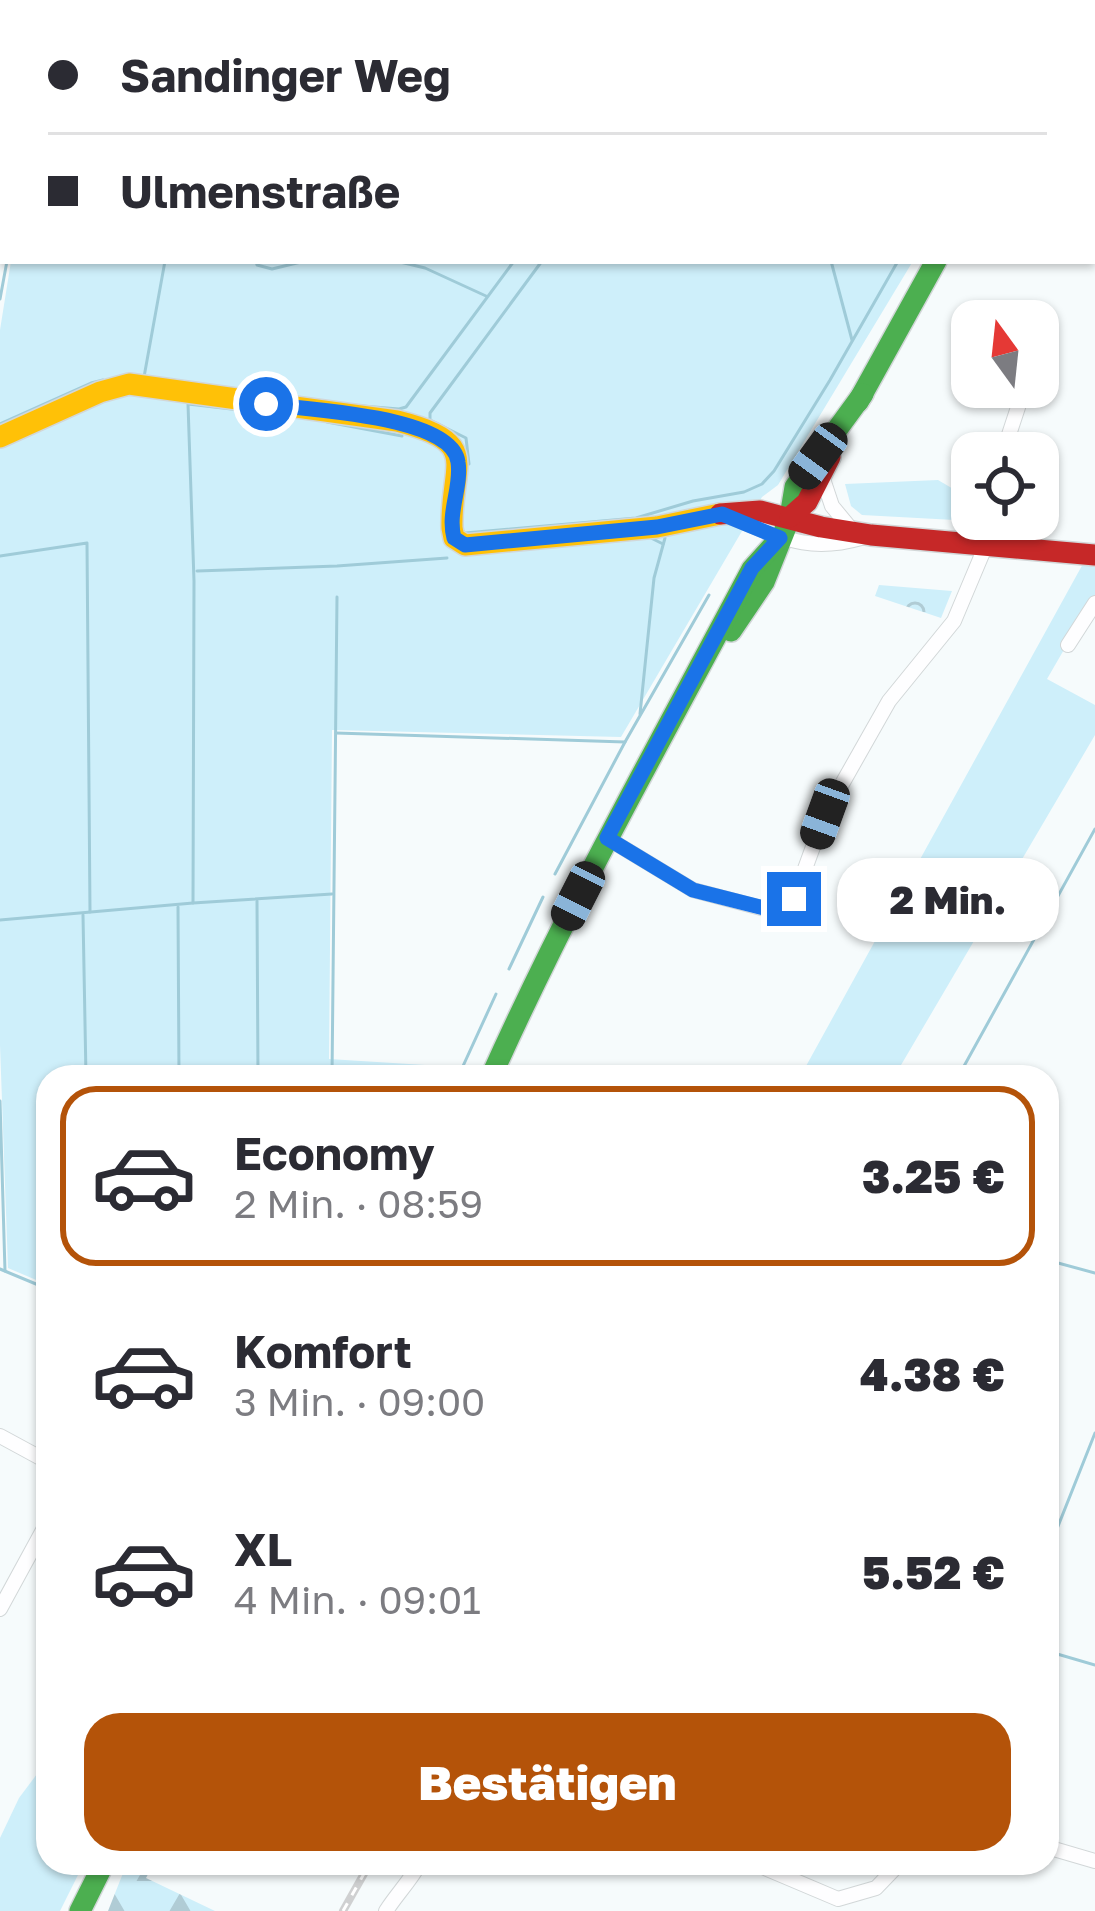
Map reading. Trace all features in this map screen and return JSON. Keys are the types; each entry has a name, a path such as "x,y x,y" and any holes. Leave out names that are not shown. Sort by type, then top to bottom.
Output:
{"street":[{"path":"496,1065 607,838 752,568 807,502 934,264"},
{"path":"0,437 100,392 129,384 422,428 450,444 456,453 459,465 450,526 454,538 465,545 657,527 760,511 785,527 1095,556"},
{"path":"785,527 795,487 863,394"},
{"path":"821,473 832,506 863,534"},
{"path":"607,838 693,890 776,911 794,899 825,814 889,701 954,621 982,540"},
{"path":"1068,645 1095,603"},
{"path":"0,1436 36,1456"},
{"path":"0,1609 36,1543"},
{"path":"1059,1850 1095,1861"},
{"path":"80,1911 98,1875"},
{"path":"386,1911 413,1875"},
{"path":"781,1875 838,1899 876,1888 888,1875"}],"green space":[{"path":"11,264 911,264 778,485 762,497 621,737 332,730 329,1059 425,1065 36,1065 36,1280 8,1268 0,1045 0,330"},
{"path":"938,480 951,488 951,520 862,515 851,506 845,484"},
{"path":"1095,542 1095,596 1047,679 1095,705 1095,735 901,1065 807,1065"},
{"path":"879,585 952,591 941,618 875,596"},
{"path":"36,1775 36,1875 78,1875 60,1911 0,1911 0,1838"},
{"path":"122,1875 148,1875 215,1911 108,1911"}],"waterway":[{"path":"0,299 6,264"},
{"path":"144,377 164,264"},
{"path":"257,264 272,269 293,264"},
{"path":"408,264 486,296"},
{"path":"362,406 406,407 512,264"},
{"path":"469,464 466,438 430,420 430,413 540,264"},
{"path":"832,264 852,340"},
{"path":"463,531 636,518 762,484 830,380 896,264"},
{"path":"0,424 103,380"},
{"path":"193,903 194,581 188,404 240,410"},
{"path":"327,422 402,436"},
{"path":"649,537 663,544"},
{"path":"640,714 654,578 665,538"},
{"path":"0,556 87,543 90,912"},
{"path":"197,571 447,558"},
{"path":"555,874 709,595"},
{"path":"332,1065 337,597"},
{"path":"336,733 625,742"},
{"path":"965,1065 1095,829"},
{"path":"0,920 332,894"},
{"path":"509,969 543,897"},
{"path":"257,901 258,1065"},
{"path":"178,907 179,1065"},
{"path":"83,915 86,1065"},
{"path":"463,1065 496,994"},
{"path":"0,1101 5,1271"},
{"path":"1059,1263 1095,1273"},
{"path":"0,1269 36,1284"},
{"path":"1059,1524 1095,1433"},
{"path":"1059,1654 1095,1665"}],"railway":[{"path":"343,1911 363,1875"}],"traffic: fast":[{"path":"858,402 934,264"},
{"path":"731,631 764,582 790,517 795,487 863,394"},
{"path":"497,1065 584,884 752,569 780,538"},
{"path":"80,1911 98,1875"}],"traffic: slow":[{"path":"0,437 100,392 129,384 397,421 424,429 452,447 456,458 452,528 454,538 465,545 657,527 720,514"}],"traffic: jam":[{"path":"790,517 807,502 830,457"},
{"path":"720,514 760,511 871,535 1095,555"}],"route":[{"path":"266,404 397,421 450,444 459,465 450,526 454,538 465,545 657,527 722,514 780,538 752,568 607,838 693,890 776,911 794,899"}]}
